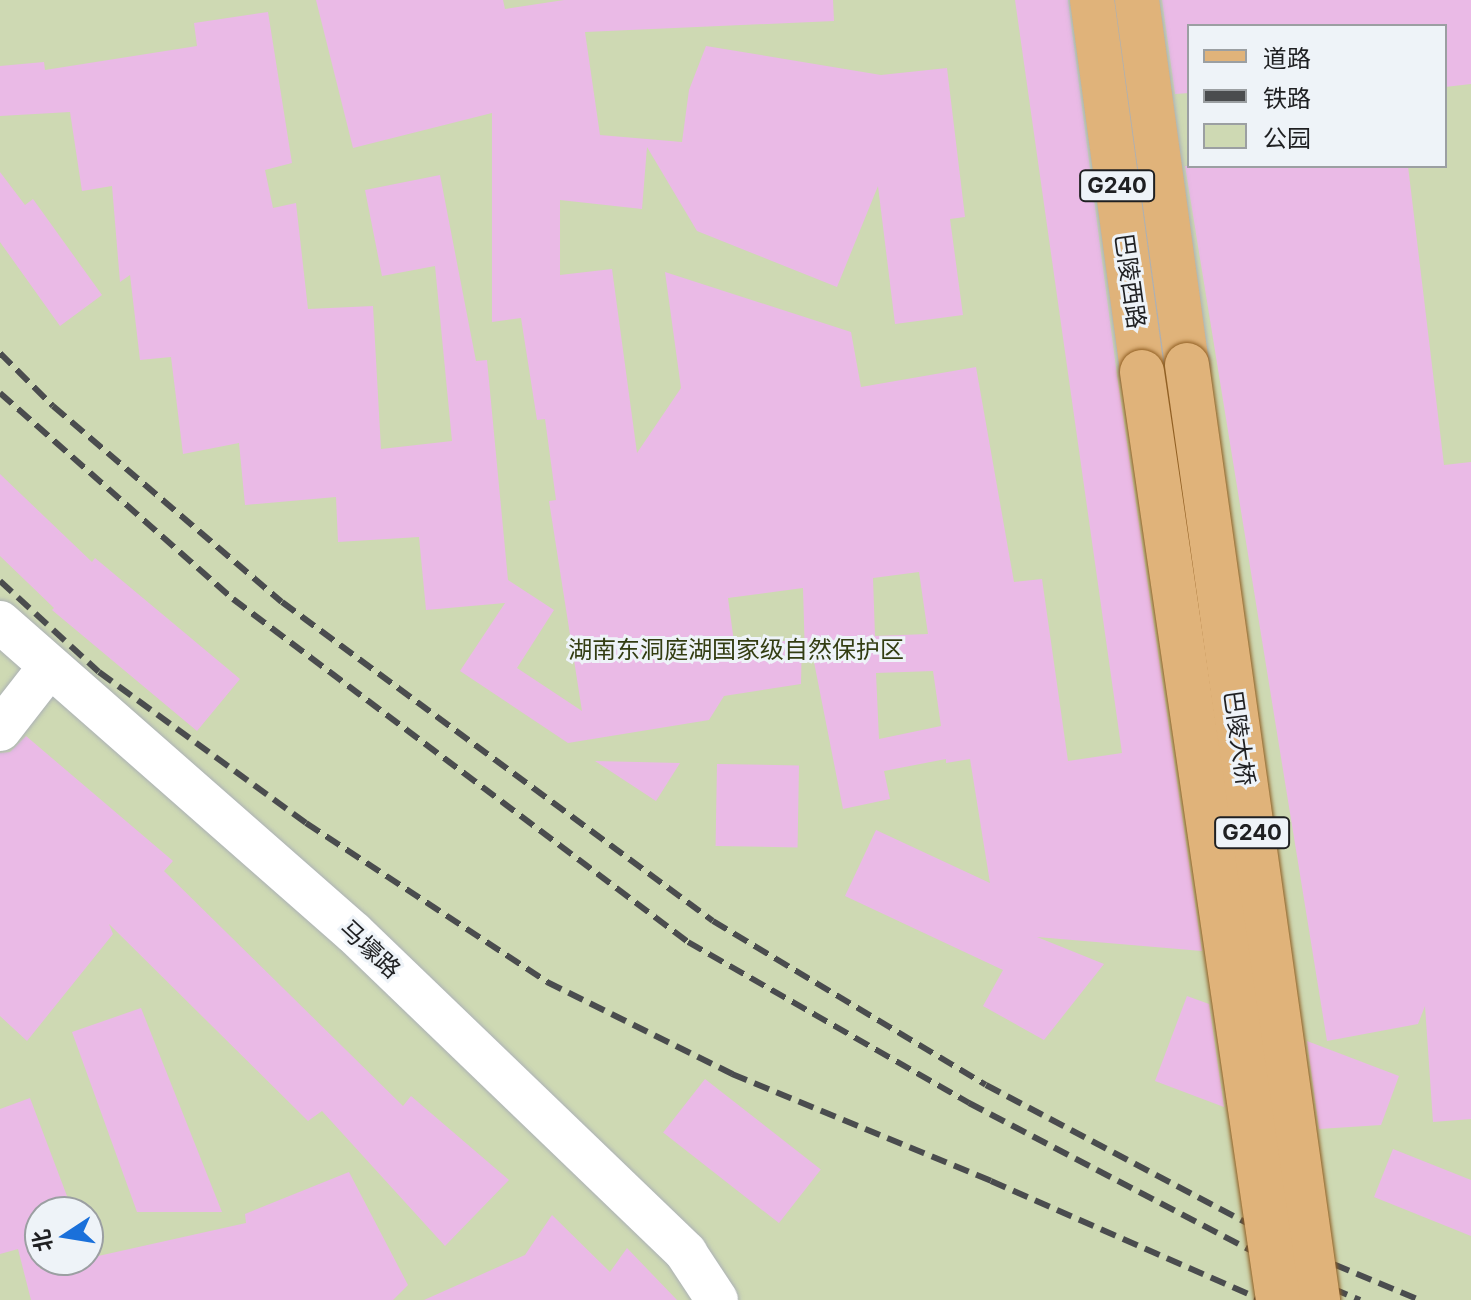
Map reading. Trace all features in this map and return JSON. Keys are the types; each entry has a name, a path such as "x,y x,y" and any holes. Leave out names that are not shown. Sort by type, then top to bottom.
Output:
{"main road":[{"name":"巴陵西路","path":"1092,0 1142,372"},
{"name":"巴陵西路","path":"1137,0 1187,365"},
{"name":"巴陵大桥","path":"1187,365 1318,1300"},
{"name":"巴陵大桥","path":"1142,372 1278,1300"}],"street":[{"name":"马壕路","path":"0,622 365,944 686,1253 717,1300"},
{"path":"0,730 49,667"}],"green space":[{"name":"湖南东洞庭湖国家级自然保护区","path":"0,0 1471,0 1471,1300 0,1300"}],"building":[{"path":"316,0 503,0 505,9 564,0 833,0 834,21 585,32 600,135 682,142 689,90 706,46 881,75 947,68 965,217 950,219 963,315 895,324 878,186 837,287 697,231 647,147 642,209 560,200 560,275 612,269 637,453 681,388 665,272 851,332 861,387 976,367 1014,582 1042,579 1068,761 1122,753 1015,0 1068,0 1117,375 1202,951 1037,937 1104,964 1044,1040 983,1006 1003,970 845,896 876,830 990,883 970,759 946,763 946,759 884,771 890,799 843,809 813,657 805,658 803,588 728,598 735,649 802,638 801,684 724,696 709,720 568,743 460,671 505,603 426,610 419,537 338,542 336,497 245,505 239,443 183,454 171,357 140,360 130,275 120,282 112,186 82,191 70,112 0,116 0,66 44,62 45,70 197,46 194,23 268,12 292,163 265,170 273,208 296,203 308,309 373,306 381,449 452,441 435,266 382,276 365,190 440,175 476,361 487,360 508,580 554,610 517,668 582,711 549,501 556,500 545,419 537,420 521,318 492,322 492,113 353,148","holes":["919,572 928,634 875,636 873,578","933,671 941,726 879,739 876,673"]},
{"path":"1162,0 1471,0 1471,84 1447,87 1447,24 1187,24 1187,93 1175,94"},
{"path":"1185,166 1408,168 1444,465 1471,462 1471,1119 1433,1122 1425,1006 1418,1024 1327,1041"},
{"path":"0,172 25,205 33,199 102,295 60,326 0,242"},
{"path":"0,474 92,562 95,558 240,679 197,731 52,610 54,608 0,556"},
{"path":"26,736 173,861 164,871 403,1106 411,1096 509,1180 445,1246 322,1111 308,1121 109,924 113,934 27,1041 0,1016 0,753 10,752"},
{"path":"595,761 680,763 656,801"},
{"path":"717,764 799,765 798,847 716,846"},
{"path":"1187,996 1209,1004 1224,1107 1155,1081"},
{"path":"141,1008 222,1212 137,1212 72,1032"},
{"path":"1307,1041 1399,1076 1381,1125 1319,1129"},
{"path":"705,1079 821,1170 779,1223 663,1133"},
{"path":"30,1098 67,1196 24,1196 24,1273 18,1249 0,1254 0,1109"},
{"path":"1393,1149 1471,1180 1471,1236 1374,1197"},
{"path":"349,1172 408,1285 393,1300 31,1300 25,1276 104,1276 104,1255 246,1223 245,1214"},
{"path":"552,1215 610,1272 627,1248 677,1300 424,1300 525,1255"}],"railway":[{"path":"0,353 53,406 282,602 713,921 986,1085 1290,1246 1420,1300"},
{"path":"0,393 233,599 688,942 969,1103 1288,1270 1360,1300"},
{"path":"0,581 99,672 306,823 547,982 732,1074 991,1181 1262,1300"}]}
